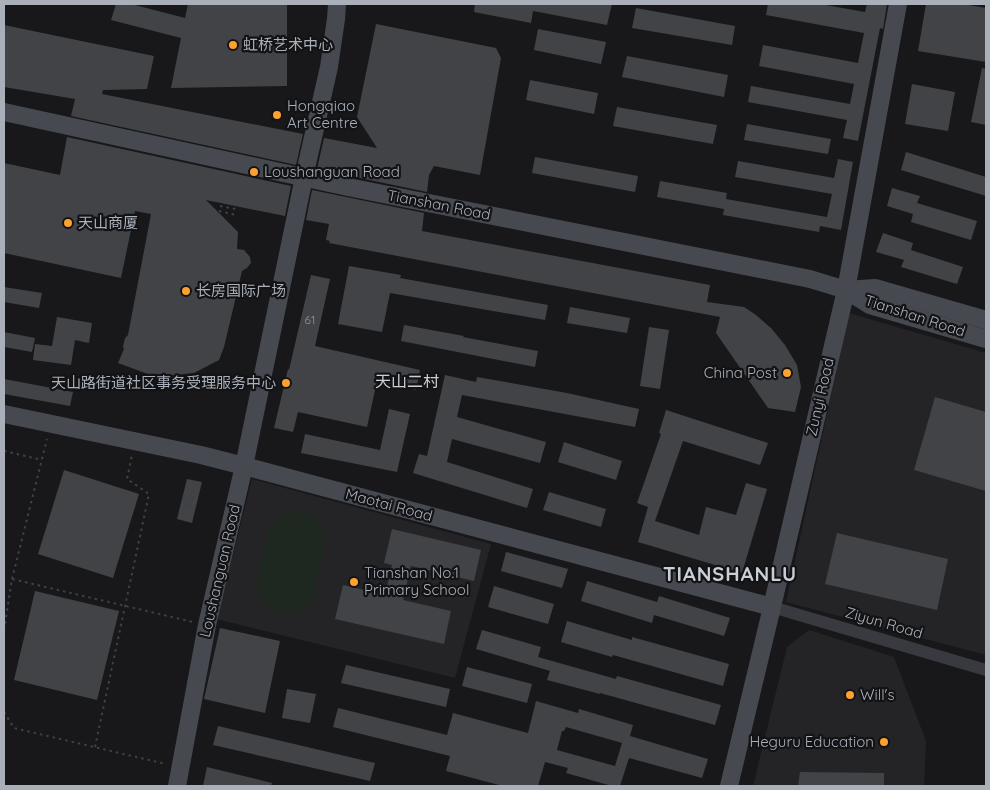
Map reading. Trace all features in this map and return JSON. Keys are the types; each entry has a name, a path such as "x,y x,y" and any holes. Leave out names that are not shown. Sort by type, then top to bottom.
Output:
{"street":[{"name":"Loushanguan Road","path":"177,786 207,625 244,466 304,177 330,68 337,4"},
{"name":"Zunyi Road","path":"729,786 846,290 898,4"},
{"name":"Tianshan Road","path":"4,112 304,177 810,279 846,290 870,305 986,339"},
{"name":"Tianshan Road","path":"846,290 875,288 986,320"},
{"name":"Maotai Road","path":"4,414 201,455 772,607"},
{"name":"Ziyun Road","path":"772,607 986,670"}],"path":[{"path":"220,206 236,209"},
{"path":"219,211 236,215"},
{"path":"4,630 12,579 50,424"},
{"path":"95,747 149,494 127,479 135,442"},
{"path":"4,451 42,460"},
{"path":"191,507 195,480"},
{"path":"184,510 189,497 193,498"},
{"path":"189,510 191,502"},
{"path":"12,579 207,625"},
{"path":"4,712 14,728 180,768"}],"shaded area":[{"path":"849,313 986,353 986,655 786,602"},
{"name":"Tianshan No.1 Primary School","path":"252,479 491,544 455,678 217,619"},
{"path":"291,511 312,514 324,527 326,540 314,596 310,604 299,614 283,616 268,608 261,598 256,583 269,528 280,516"},
{"path":"809,630 894,657 926,741 924,786 753,786 787,647"}],"building":[{"name":"虹桥艺术中心","path":"116,4 131,4 185,18 188,4 287,4 287,86 171,88 181,38 111,20"},
{"path":"475,4 612,4 607,25 533,11 531,23 474,12"},
{"path":"768,4 820,4 865,12 867,4 887,4 883,29 880,28 858,141 843,138 847,120 748,102 751,86 850,104 854,84 759,66 763,45 858,63 864,33 766,15"},
{"path":"926,4 963,4 986,8 986,62 918,51"},
{"path":"636,8 735,26 732,45 632,28"},
{"path":"376,24 496,48 501,58 480,175 434,166 429,175 427,192 317,169 324,138 377,148 357,117"},
{"path":"4,25 154,56 147,89 103,90 102,94 303,134 296,165 71,116 75,99 4,87"},
{"path":"538,29 606,42 601,64 534,50"},
{"path":"627,56 728,75 724,97 622,77"},
{"path":"982,68 986,69 986,125 971,122"},
{"path":"530,80 598,93 594,114 526,100"},
{"path":"912,84 955,92 948,131 905,124"},
{"path":"617,107 717,125 713,144 613,126"},
{"path":"747,124 831,139 828,154 744,140"},
{"path":"67,137 291,186 285,216 206,200 238,232 237,249 244,250 250,257 251,263 242,271 224,347 219,360 194,373 156,377 118,363 124,349 125,338 128,335 151,214 135,211 121,278 4,253 4,163 60,175"},
{"path":"906,152 986,177 986,196 901,170"},
{"path":"535,157 638,176 635,192 532,173"},
{"path":"838,159 853,162 841,230 820,226 819,232 723,215 724,209 657,197 660,181 727,193 726,199 827,217 832,194 735,177 738,161 834,178"},
{"path":"892,188 920,196 917,203 977,221 971,240 911,222 913,214 887,206"},
{"path":"312,190 424,213 422,231 710,285 707,302 744,307 771,328 785,345 797,365 801,387 795,412 768,408 716,333 720,317 329,243 330,241 326,240 329,224 306,220"},
{"path":"883,233 913,243 911,250 963,267 957,284 901,267 904,260 876,252"},
{"path":"349,266 401,275 400,278 548,305 545,320 390,293 382,332 338,324"},
{"path":"311,275 330,279 315,346 420,370 416,390 377,381 367,427 298,412 293,432 274,428"},
{"path":"4,287 42,293 39,308 4,302"},
{"path":"570,307 630,318 627,333 567,323"},
{"path":"57,317 92,323 89,343 75,340 71,365 33,360 35,344 52,346"},
{"path":"404,325 538,351 535,367 401,341"},
{"path":"649,327 669,330 660,389 640,386"},
{"path":"4,332 35,338 32,352 4,347"},
{"path":"445,375 476,382 477,377 567,393 639,409 635,427 462,395 457,417 546,442 540,463 452,439 447,462 533,489 527,508 413,473 419,454 427,456"},
{"path":"4,379 73,392 70,406 4,394"},
{"path":"935,397 986,412 986,491 914,470"},
{"path":"389,409 410,414 397,472 301,453 305,434 380,450"},
{"path":"666,410 768,443 760,465 683,441 655,521 699,535 706,507 736,515 746,483 767,489 742,573 638,542 648,507 637,503 661,434 659,433"},
{"path":"564,442 622,461 616,480 558,462"},
{"path":"64,470 139,494 113,578 38,554"},
{"path":"187,479 202,482 192,523 177,519"},
{"path":"549,492 606,509 601,527 543,510"},
{"path":"392,529 481,550 474,581 411,566 403,600 451,611 444,644 335,619 343,585 385,595 392,565 384,563"},
{"path":"837,533 948,559 937,610 825,584"},
{"path":"506,552 568,569 562,588 501,571"},
{"path":"587,581 657,602 659,596 730,618 724,636 654,615 652,623 581,601"},
{"path":"494,586 554,604 548,624 488,607"},
{"path":"35,591 119,611 97,700 14,680"},
{"path":"567,621 632,640 632,637 729,664 723,686 561,642"},
{"path":"220,628 280,641 265,713 204,699"},
{"path":"482,630 541,647 538,657 616,679 617,676 721,705 715,725 547,680 550,671 476,649"},
{"path":"346,665 450,689 446,707 341,683"},
{"path":"467,667 532,684 527,703 462,686"},
{"path":"287,689 316,694 310,723 282,718"},
{"path":"536,701 578,713 579,709 633,725 630,736 708,759 702,778 629,758 620,786 612,786 566,773 568,768 545,762 538,786 503,786 446,771 450,756 333,727 338,708 447,735 453,713 528,733","holes":["566,727 622,743 615,766 557,750 562,731"]},
{"path":"218,726 375,763 370,781 213,745"},
{"path":"207,767 272,783 271,786 203,786"},
{"path":"800,772 884,773 884,786 798,786"}],"place":[{"name":"虹桥艺术中心","path":"233,45"},
{"name":"Hongqiao Art Centre","path":"277,115"},
{"name":"Loushanguan Road","path":"254,172"},
{"name":"天山商厦","path":"68,223"},
{"name":"长房国际广场","path":"186,291"},
{"name":"China Post","path":"787,373"},
{"name":"天山路街道社区事务受理服务中心","path":"286,383"},
{"name":"Tianshan No.1 Primary School","path":"354,582"},
{"name":"Will's","path":"850,695"},
{"name":"Heguru Education","path":"884,742"}],"district":[{"name":"天山二村","path":"407,381"},
{"name":"TIANSHANLU","path":"730,574"}]}
